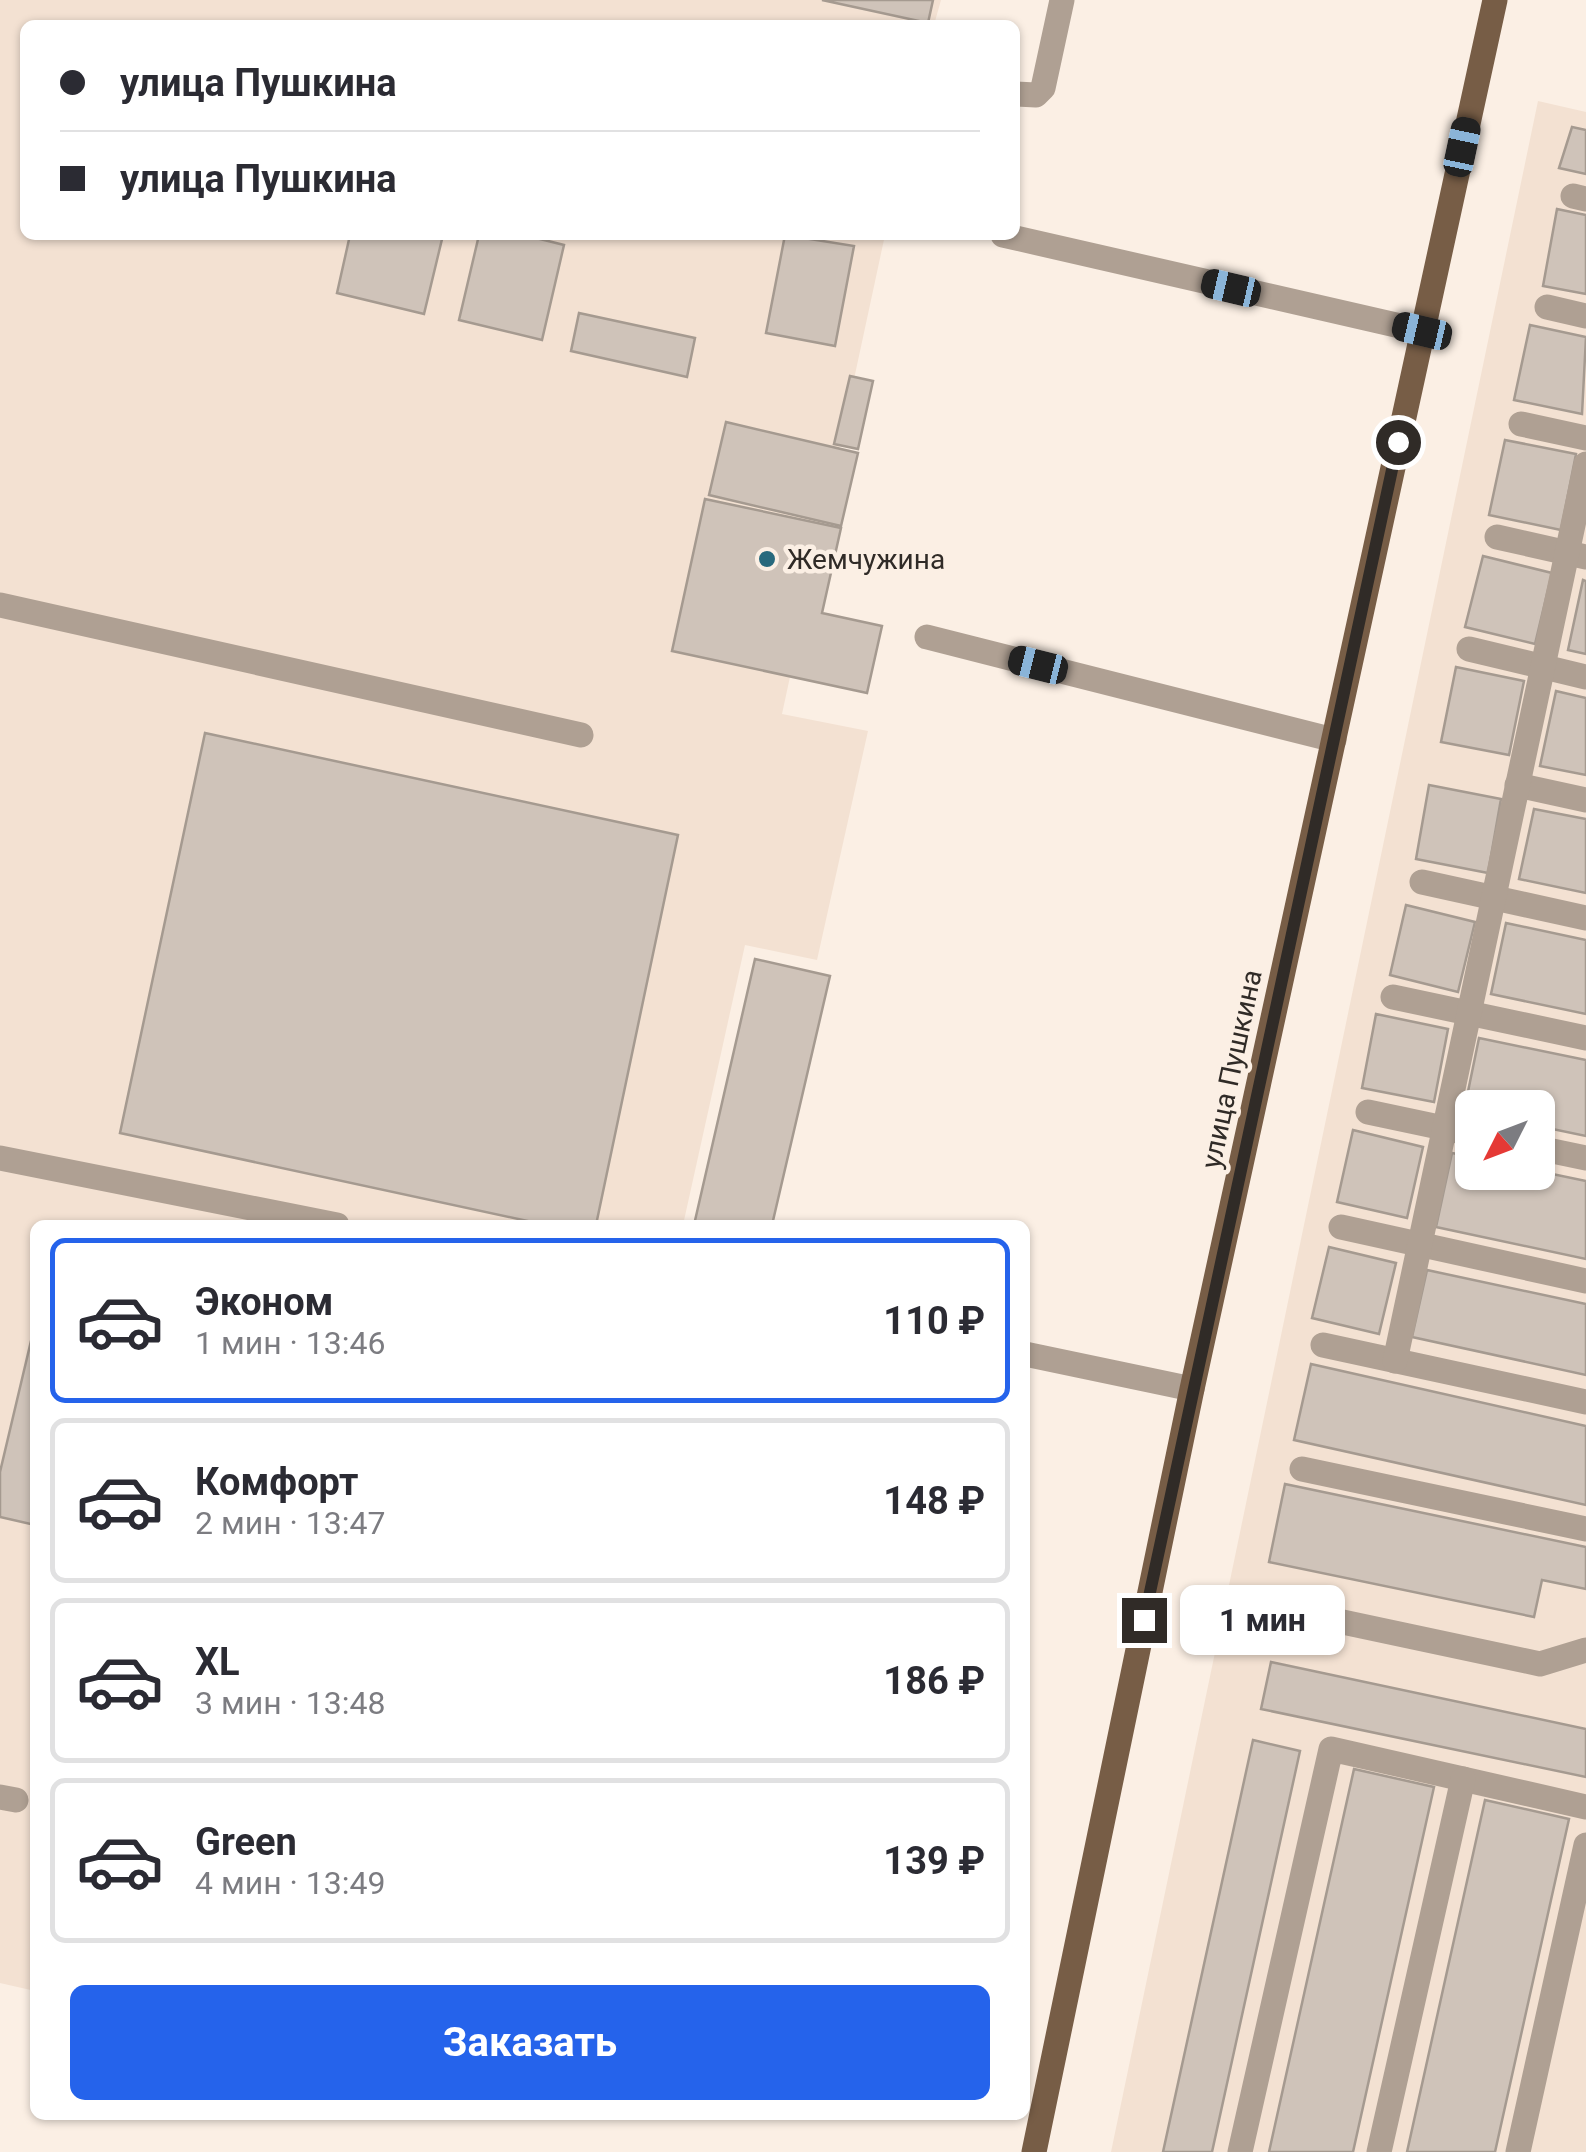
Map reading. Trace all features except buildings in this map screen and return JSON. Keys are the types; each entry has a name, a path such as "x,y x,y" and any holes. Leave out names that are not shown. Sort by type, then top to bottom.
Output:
{"main road":[{"name":"улица Пушкина","path":"1034,2152 1192,1389 1494,0"}],"lane":[{"path":"1020,94 1036,95 1044,88 1062,0"},
{"path":"1020,239 1422,331"},
{"path":"1546,307 1586,316"},
{"path":"1521,424 1586,438"},
{"path":"1395,1361 1542,667 1576,555 1586,464"},
{"path":"1498,537 1576,555"},
{"path":"0,605 581,735"},
{"path":"927,638 1334,740"},
{"path":"1470,649 1586,676"},
{"path":"1518,786 1586,800"},
{"path":"1422,882 1586,918"},
{"path":"1394,997 1586,1038"},
{"path":"1368,1112 1455,1130"},
{"path":"1555,1152 1586,1158"},
{"path":"0,1158 312,1220"},
{"path":"1341,1227 1586,1280"},
{"path":"1323,1345 1586,1402"},
{"path":"1030,1355 1192,1389"},
{"path":"1302,1469 1586,1530"},
{"path":"1291,1611 1540,1664 1586,1650"},
{"path":"1240,2152 1331,1749 1586,1807"},
{"path":"1378,2152 1463,1780"},
{"path":"1518,2152 1586,1845"}],"shaded area":[{"path":"0,0 941,0 935,20 20,20 20,240 884,240 782,714 868,731 817,960 745,945 684,1220 30,1220 30,1990 0,1983"},
{"path":"1538,101 1586,112 1586,2152 1111,2152"}],"place":[{"name":"Жемчужина","path":"767,559"}],"route":[{"path":"1144,1620 1398,442"}]}
